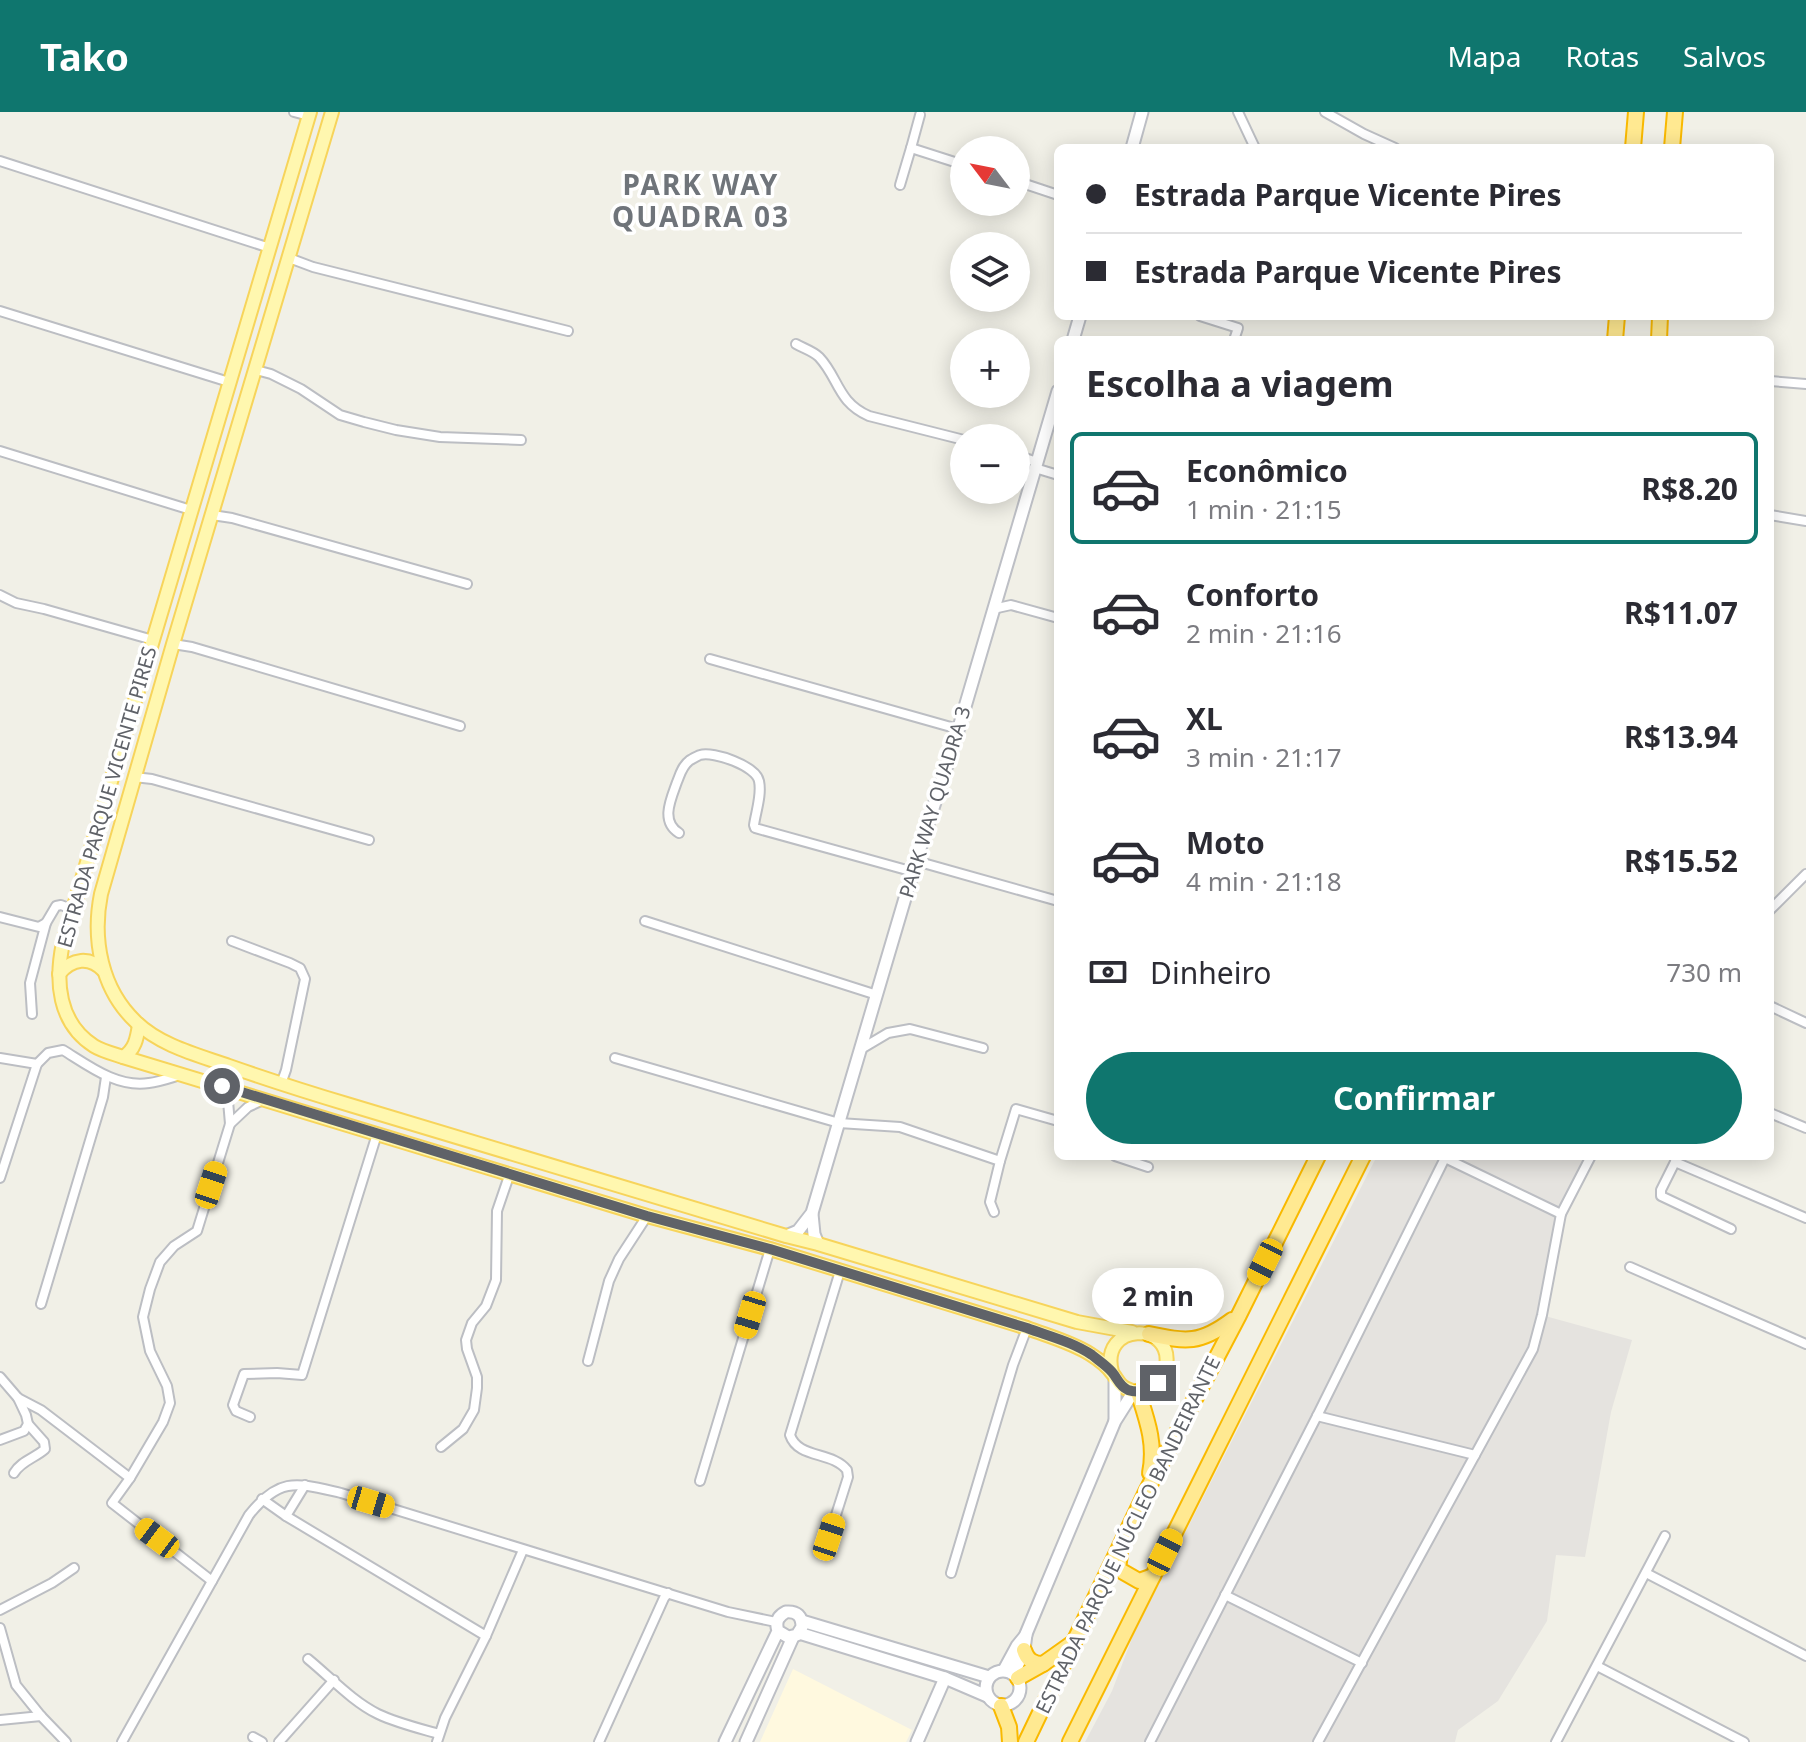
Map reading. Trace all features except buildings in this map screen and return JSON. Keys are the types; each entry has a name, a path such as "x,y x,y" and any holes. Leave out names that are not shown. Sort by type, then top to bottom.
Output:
{"highway":[{"path":"1633,144 1636,112"},
{"path":"1672,144 1675,112"},
{"name":"ESTRADA PARQUE NÚCLEO BANDEIRANTE","path":"1026,1742 1147,1490 1316,1160"},
{"name":"ESTRADA PARQUE NÚCLEO BANDEIRANTE","path":"1070,1742 1361,1160"},
{"path":"1142,1333 1197,1339 1219,1330 1239,1315"},
{"path":"1136,1392 1153,1443 1147,1490"},
{"path":"1122,1546 1118,1569 1139,1581 1153,1576"},
{"path":"1012,1674 1043,1664 1074,1642"},
{"path":"1024,1650 1030,1661 1043,1664"},
{"path":"1001,1706 1009,1727 1010,1742"}],"main road":[{"name":"ESTRADA PARQUE VICENTE PIRES","path":"332,112 173,644 98,910 98,944 104,971 120,1003 139,1025 157,1038 281,1084 1077,1322 1142,1333"},
{"name":"ESTRADA PARQUE VICENTE PIRES","path":"310,114 63,943 59,992 82,1037 96,1047 123,1057 1027,1328 1090,1354 1114,1375 1121,1386 1136,1392"},
{"path":"59,974 64,967 81,960 90,961 104,971"},
{"path":"123,1057 134,1047 139,1025"},
{"path":"550,1186 547,1173 554,1167"},
{"path":"1114,1375 1110,1357 1116,1343 1128,1334 1142,1333 1156,1338 1165,1350 1167,1365 1158,1383 1146,1391 1136,1392"}],"street":[{"path":"294,112 310,114"},
{"path":"1133,144 1142,112"},
{"path":"1238,112 1253,144"},
{"path":"1325,112 1386,144"},
{"path":"900,185 920,115"},
{"path":"911,148 950,161"},
{"path":"0,161 270,248"},
{"path":"1030,186 1054,194"},
{"path":"289,258 313,267 568,331"},
{"path":"0,311 229,382"},
{"path":"1213,320 1238,328 1235,336"},
{"path":"796,344 820,359 846,401 861,412 950,436"},
{"path":"256,370 301,389 340,415 364,422 440,437 521,440"},
{"path":"1774,381 1806,384"},
{"name":"PARK WAY QUADRA 3","path":"818,1244 812,1213 1054,404"},
{"path":"0,451 191,510"},
{"path":"1030,462 1054,473"},
{"path":"212,515 467,584"},
{"path":"1774,516 1806,521"},
{"path":"998,592 1011,605"},
{"path":"0,595 16,603 153,640"},
{"path":"993,609 1011,605 1054,617"},
{"path":"173,644 460,726"},
{"path":"710,659 958,729"},
{"path":"679,833 669,821 668,809 682,768 701,754 714,755 730,759 757,776 759,801 755,828 1054,900"},
{"path":"134,777 152,779 369,840"},
{"path":"1774,906 1806,874"},
{"path":"32,1014 30,983 46,923 56,906 74,910"},
{"path":"0,917 39,927 46,923"},
{"path":"645,921 877,995"},
{"path":"232,941 290,963 303,972 305,979 281,1084"},
{"path":"1774,1008 1806,1023"},
{"path":"861,1049 888,1033 910,1029 983,1048"},
{"path":"0,1178 37,1064 48,1053 63,1050 106,1077 118,1081 148,1084 180,1074"},
{"path":"0,1058 37,1064"},
{"path":"615,1058 839,1123 900,1127 1000,1161"},
{"path":"41,1304 103,1097 106,1077"},
{"path":"212,1581 112,1503 163,1422 170,1403 167,1386 150,1351 143,1317 160,1262 174,1246 197,1231 230,1124 228,1101 222,1086"},
{"path":"230,1124 248,1107 263,1100"},
{"path":"994,1212 990,1202 1016,1109 1054,1120"},
{"path":"1774,1115 1806,1128"},
{"path":"250,1417 236,1411 233,1405 244,1374 302,1375 377,1134"},
{"path":"1127,1160 1148,1167"},
{"path":"1150,1742 1445,1160"},
{"path":"1452,1160 1561,1214"},
{"path":"1318,1742 1533,1349 1561,1214 1589,1160"},
{"path":"1676,1160 1661,1196 1731,1229"},
{"path":"1679,1160 1806,1218"},
{"path":"441,1447 463,1429 474,1410 477,1377 466,1340 472,1323 486,1306 496,1280 497,1211 510,1173"},
{"path":"786,1236 798,1231 812,1213"},
{"path":"588,1361 609,1281 619,1259 647,1216"},
{"path":"700,1481 770,1249"},
{"path":"1630,1267 1806,1344"},
{"path":"829,1537 848,1477 847,1470 836,1460 800,1448 790,1435 840,1271"},
{"path":"951,1573 1013,1365 1027,1328"},
{"path":"1114,1375 1115,1421"},
{"path":"0,1377 18,1398 28,1424 44,1442 45,1449 19,1466 14,1473"},
{"path":"798,1630 945,1678 987,1696 1001,1706 1011,1704 1021,1688 1012,1674 1017,1646 1026,1634 1115,1421 1136,1392"},
{"path":"18,1398 51,1417 130,1478"},
{"path":"1317,1416 1475,1455"},
{"path":"0,1440 24,1431 28,1424"},
{"path":"122,1742 249,1515 262,1499 276,1489 290,1485 341,1493 777,1627 788,1637 798,1630 989,1677"},
{"path":"286,1516 305,1485"},
{"path":"262,1499 486,1636"},
{"path":"1556,1742 1665,1536"},
{"path":"308,1659 359,1703 438,1738 523,1550"},
{"path":"0,1610 74,1568"},
{"path":"1646,1573 1806,1656"},
{"path":"599,1742 668,1593"},
{"path":"1225,1595 1362,1663"},
{"path":"725,1742 781,1614 791,1611 800,1616 798,1630 746,1742"},
{"path":"0,1628 16,1685 66,1742"},
{"path":"1012,1674 1024,1650 1026,1634"},
{"path":"1597,1666 1744,1742"},
{"path":"987,1696 989,1677 998,1671 1012,1674"},
{"path":"917,1742 945,1678"},
{"path":"279,1742 334,1680"},
{"path":"746,1698 763,1706"},
{"path":"0,1720 41,1716"},
{"path":"253,1737 262,1742"}],"shaded area":[{"path":"1375,1160 1583,1160 1559,1213 1538,1314 1632,1340 1611,1412 1585,1557 1556,1555 1547,1621 1498,1701 1458,1730 1455,1742 1085,1742 1112,1691 1134,1633"},
{"path":"793,1669 912,1730 906,1742 760,1742"}],"district":[{"name":"PARK WAY QUADRA 03","path":"701,201"}],"route":[{"path":"222,1086 1027,1328 1090,1354 1112,1372 1121,1386 1129,1390 1146,1391 1158,1383"}]}
